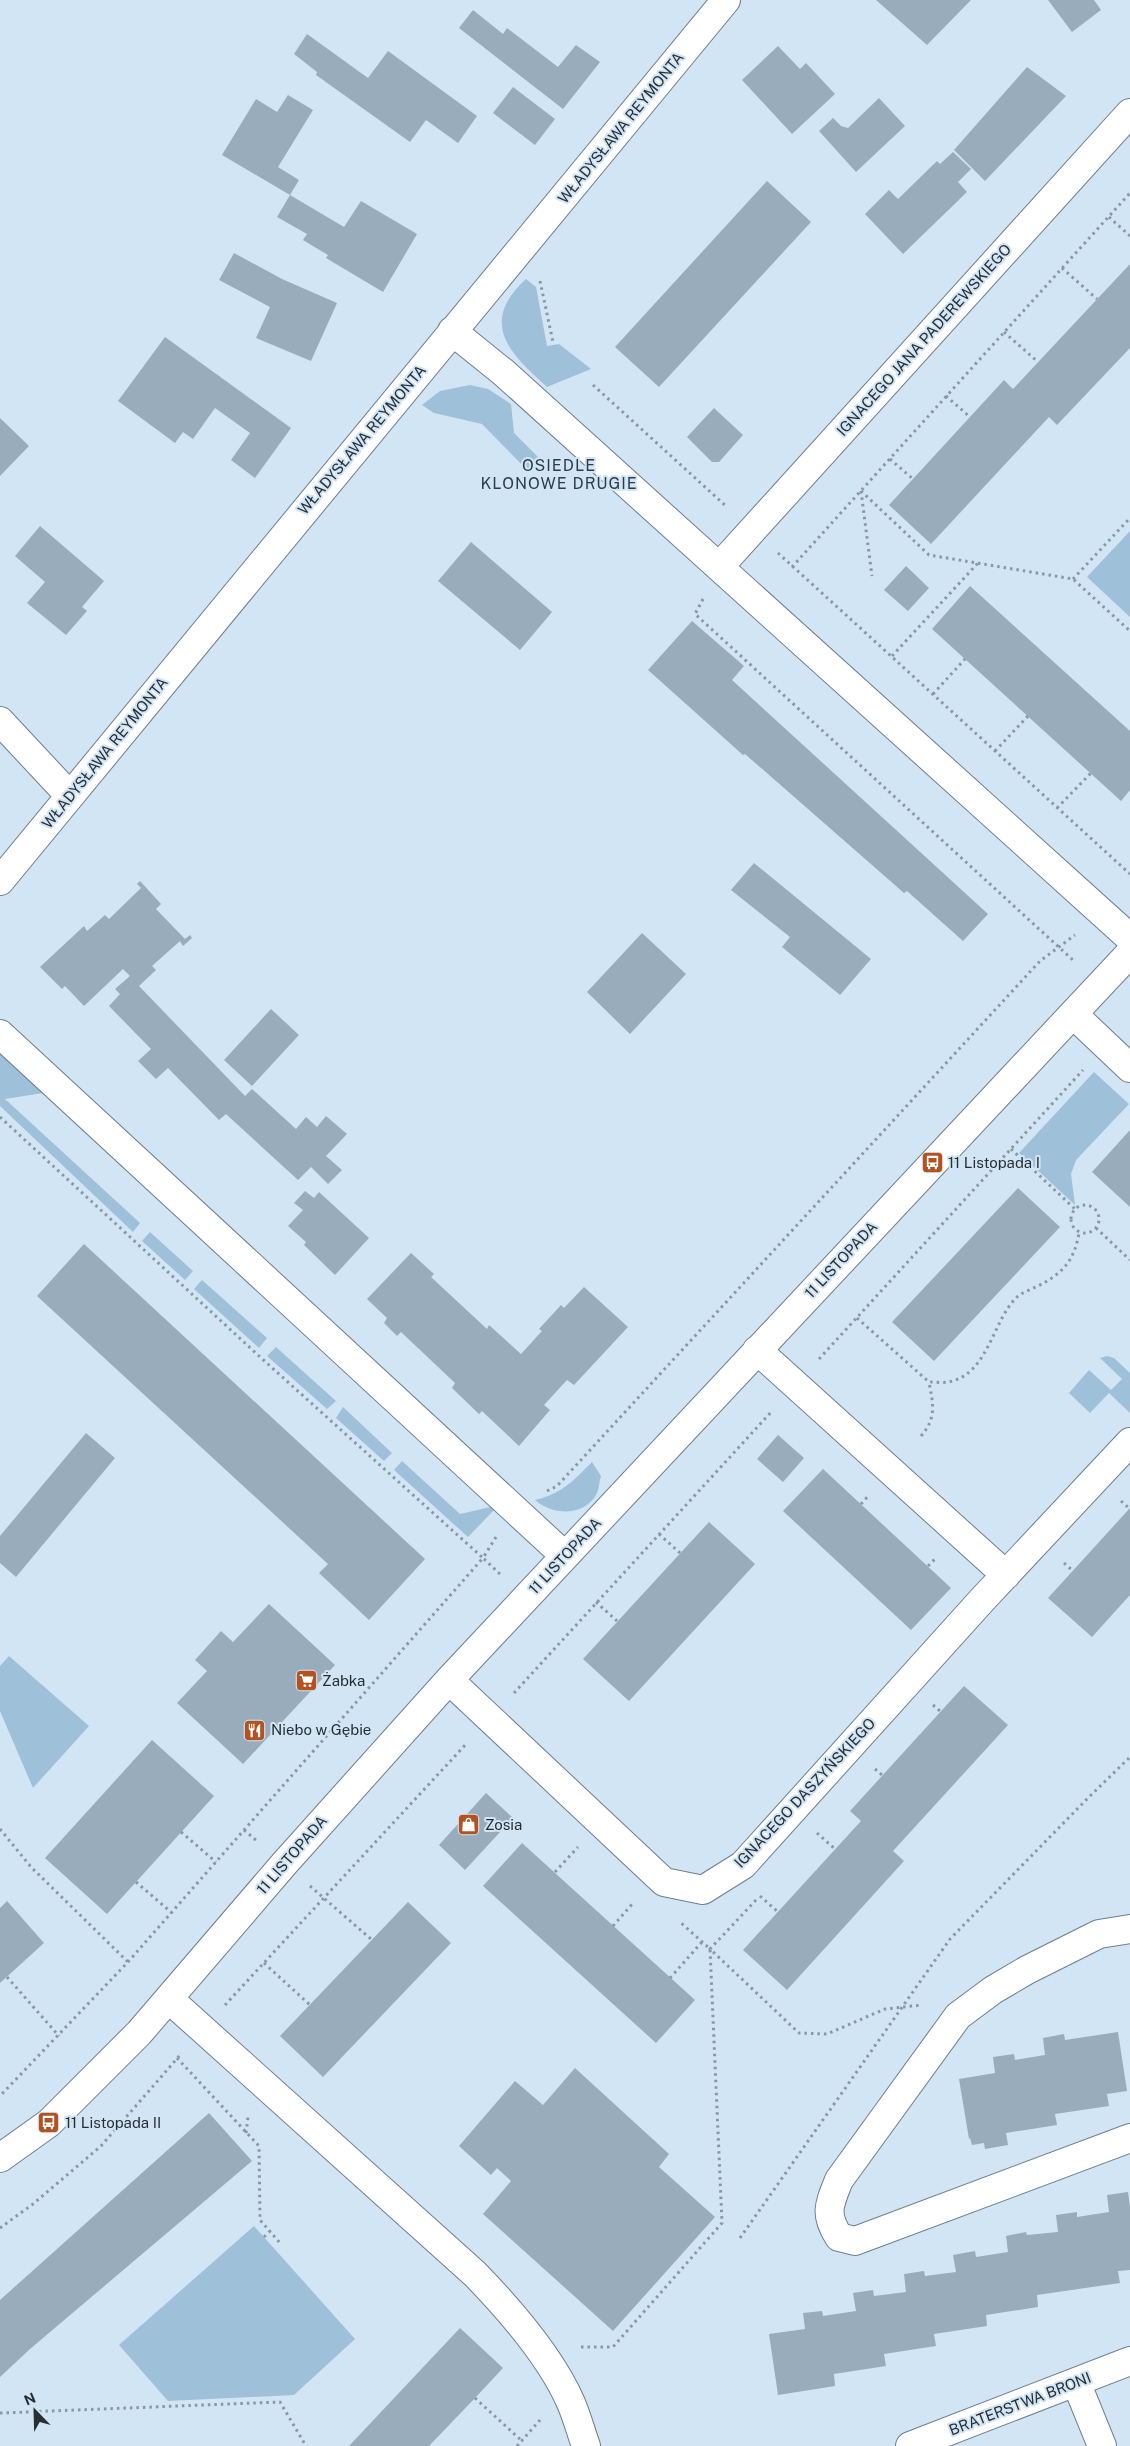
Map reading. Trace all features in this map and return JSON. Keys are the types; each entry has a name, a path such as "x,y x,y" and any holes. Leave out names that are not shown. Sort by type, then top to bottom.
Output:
{"street":[{"name":"WŁADYSŁAWA REYMONTA","path":"0,881 726,0"},
{"name":"IGNACEGO JANA PADEREWSKIEGO","path":"719,567 1130,113"},
{"path":"452,331 503,372 1130,938"},
{"path":"0,721 70,796"},
{"name":"11 LISTOPADA","path":"0,2158 49,2123 112,2061 168,1999 204,1954 271,1878 449,1680 1130,953"},
{"path":"1073,1014 1130,1068"},
{"path":"0,1034 515,1507 565,1556"},
{"path":"758,1350 1006,1575"},
{"name":"IGNACEGO DASZYŃSKIEGO","path":"449,1680 664,1882 704,1890 743,1865 1006,1575 1130,1442"},
{"path":"1130,1929 1099,1934 1027,1970 993,1990 958,2016 839,2180 828,2205 830,2223 839,2237 856,2241 1130,2138"},
{"path":"168,1999 475,2274 508,2308 540,2350 571,2402 586,2446"},
{"name":"BRATERSTWA BRONI","path":"910,2446 1130,2361"},
{"path":"1076,2382 1102,2446"}],"path":[{"path":"792,567 1130,193"},
{"path":"1109,217 1130,236"},
{"path":"1062,268 1097,299"},
{"path":"1004,332 1038,362"},
{"path":"593,385 1130,874"},
{"path":"946,396 970,417"},
{"path":"890,459 912,479"},
{"path":"861,491 929,555 1073,579 1130,631"},
{"path":"861,491 872,576"},
{"path":"1073,579 1130,518"},
{"path":"892,656 978,563"},
{"path":"719,567 695,614 1100,984"},
{"path":"933,694 965,659"},
{"path":"995,751 1028,716"},
{"path":"1057,808 1091,773"},
{"path":"0,2095 60,2036 128,1962 483,1558 515,1507 557,1486 1033,968 1101,912"},
{"path":"0,1117 259,1356 483,1558 525,1599"},
{"path":"1011,1150 1075,1208"},
{"path":"857,1318 929,1382 948,1382 965,1375 982,1357 1006,1310 1018,1296 1046,1282 1064,1268 1076,1251 1079,1233 1070,1222 1070,1217 1075,1208 1083,1205 1092,1207 1099,1219 1096,1228 1089,1233 1079,1233"},
{"path":"1096,1228 1130,1260"},
{"path":"921,1436 930,1425 932,1418 929,1382"},
{"path":"659,1534 680,1553"},
{"path":"596,1602 618,1621"},
{"path":"0,2228 33,2204 101,2146 177,2058 490,1718"},
{"path":"740,2238 901,2006 950,1939 1130,1757"},
{"path":"0,1830 30,1867 128,1962"},
{"path":"815,1831 835,1849"},
{"path":"181,1832 216,1862"},
{"path":"554,1872 581,1844"},
{"path":"136,1882 172,1913"},
{"path":"760,1896 778,1912"},
{"path":"613,1926 638,1897"},
{"path":"324,1898 372,1940"},
{"path":"674,1916 799,2033 827,2034 885,2009 901,2006 949,2004 958,2016"},
{"path":"670,1978 702,1942"},
{"path":"580,2347 613,2347 722,2223 710,1949"},
{"path":"264,1963 310,2005"},
{"path":"7,1977 60,2036"},
{"path":"177,2058 259,2146 260,2220 280,2243"},
{"path":"264,2237 270,2231"},
{"path":"475,2398 522,2441"},
{"path":"0,2413 280,2402 306,2446"}],"shaded area":[{"path":"526,279 536,287 547,346 559,344 591,369 547,387 511,350 502,324 504,310 512,295"},
{"path":"470,385 488,389 511,404 514,433 538,457 527,470 482,424 434,413 422,405 440,391"},
{"path":"1130,531 1130,617 1087,577"},
{"path":"0,1054 43,1093 5,1099 140,1223 133,1232 0,1106"},
{"path":"1094,1072 1129,1104 1076,1160 1071,1174 1075,1205 1019,1153"},
{"path":"150,1232 193,1271 185,1280 142,1241"},
{"path":"202,1280 267,1338 259,1348 194,1289"},
{"path":"276,1347 336,1401 327,1409 267,1356"},
{"path":"1107,1356 1114,1358 1130,1373 1130,1413 1109,1393 1090,1413 1069,1393 1089,1370 1111,1390 1122,1379 1100,1358"},
{"path":"343,1407 392,1453 384,1461 336,1418"},
{"path":"402,1461 460,1514 495,1506 496,1508 468,1537 394,1470"},
{"path":"592,1462 601,1476 598,1491 590,1502 583,1507 575,1510 558,1511 550,1509 535,1500 560,1490 573,1481"},
{"path":"9,1656 89,1726 33,1788 0,1711 0,1666"},
{"path":"254,2226 355,2339 294,2395 168,2401 119,2345"}],"building":[{"path":"876,0 971,0 927,45"},
{"path":"1048,0 1094,0 1101,10 1072,32"},
{"path":"473,10 503,34 507,28 558,67 576,45 600,62 563,109 459,28"},
{"path":"307,34 368,78 388,51 477,116 458,143 426,120 410,142 316,75 317,72 294,54"},
{"path":"778,46 800,69 806,63 835,94 792,134 742,80"},
{"path":"1027,67 1066,96 985,181 954,150"},
{"path":"513,87 555,119 535,145 493,113"},
{"path":"288,95 313,110 278,167 299,180 290,195 222,155 256,99 277,112"},
{"path":"879,98 905,126 856,172 819,131 833,118 841,126 848,128"},
{"path":"953,152 971,169 958,182 967,192 903,254 865,214 889,190 898,199 937,161 940,164"},
{"path":"767,181 811,222 659,387 615,347"},
{"path":"290,195 344,227 361,201 417,234 383,292 326,258 328,255 303,240 307,234 277,217"},
{"path":"234,253 282,279 337,303 311,361 256,338 270,307 219,280"},
{"path":"1130,264 1130,348 1057,425 1049,417 931,544 889,505 1004,380 1013,389"},
{"path":"165,337 291,428 255,478 231,460 250,433 215,408 193,439 183,432 175,443 118,401"},
{"path":"714,408 743,435 719,462 712,462 687,437"},
{"path":"0,418 29,446 0,476"},
{"path":"40,526 104,581 82,607 87,611 66,635 27,603 45,582 15,556"},
{"path":"471,542 552,612 520,650 438,581"},
{"path":"906,566 929,588 908,611 884,590"},
{"path":"970,586 1130,731 1130,790 1121,801 932,629"},
{"path":"692,621 744,666 732,680 988,914 963,941 907,891 904,893 745,754 743,755 648,670"},
{"path":"754,863 871,959 840,995 782,947 790,937 731,890"},
{"path":"140,881 161,904 156,909 185,939 190,935 192,938 183,946 180,941 152,966 156,970 139,986 245,1096 252,1089 296,1129 306,1117 317,1127 326,1116 347,1134 326,1156 342,1170 328,1184 311,1167 298,1180 226,1114 219,1120 168,1068 156,1079 138,1061 151,1049 109,1006 120,994 115,989 130,976 123,969 84,1006 65,986 62,989 40,967 84,926 87,931 105,915 109,919 141,888 137,884"},
{"path":"642,933 686,974 630,1034 587,992"},
{"path":"271,1009 299,1035 252,1086 224,1060"},
{"path":"1130,1130 1130,1207 1092,1172"},
{"path":"1018,1188 1060,1227 934,1361 892,1322"},
{"path":"305,1191 314,1198 319,1192 369,1238 335,1275 304,1245 306,1242 288,1226 303,1210 294,1203"},
{"path":"84,1244 425,1559 369,1620 319,1573 328,1564 37,1296"},
{"path":"411,1253 434,1274 431,1277 487,1329 489,1325 521,1354 542,1331 539,1329 561,1305 564,1308 584,1287 628,1327 574,1385 567,1380 544,1405 550,1410 519,1446 482,1411 479,1414 452,1388 455,1383 401,1332 397,1336 384,1323 387,1318 367,1299"},
{"path":"86,1433 115,1458 16,1577 0,1563 0,1536"},
{"path":"778,1435 804,1458 783,1482 757,1459"},
{"path":"823,1469 951,1588 911,1630 783,1511"},
{"path":"1130,1508 1130,1595 1092,1637 1048,1598"},
{"path":"709,1522 755,1564 629,1701 583,1659"},
{"path":"269,1604 335,1665 243,1764 177,1703 207,1671 195,1660 221,1631 233,1642"},
{"path":"964,1686 1008,1725 893,1851 904,1861 787,1990 743,1950 861,1821 850,1811"},
{"path":"152,1740 214,1796 107,1914 45,1858"},
{"path":"486,1793 513,1818 465,1870 439,1845"},
{"path":"522,1843 695,2000 656,2043 483,1886"},
{"path":"7,1901 44,1943 0,1983 0,1908"},
{"path":"408,1902 451,1943 323,2077 280,2036"},
{"path":"1118,2032 1127,2091 1107,2094 1109,2106 1055,2114 1057,2125 1006,2133 1008,2145 985,2149 984,2143 972,2145 969,2139 959,2079 995,2073 993,2057 1014,2054 1015,2060 1045,2055 1043,2038 1064,2034 1065,2040"},
{"path":"575,2068 669,2154 659,2167 715,2217 613,2331 483,2214 511,2181 497,2168 491,2175 459,2146 515,2081 543,2105"},
{"path":"209,2113 252,2161 30,2349 0,2377 0,2300"},
{"path":"1128,2192 1130,2207 1130,2270 1118,2271 1120,2283 1037,2295 1038,2307 986,2315 987,2326 934,2334 936,2346 884,2354 886,2366 834,2374 835,2386 778,2395 769,2334 805,2329 803,2313 822,2311 823,2316 856,2311 853,2293 873,2290 874,2296 906,2292 904,2274 924,2271 925,2276 956,2272 953,2255 975,2251 976,2257 1008,2252 1006,2236 1026,2232 1027,2235 1058,2232 1056,2215 1077,2212 1077,2217 1109,2212 1107,2195"},
{"path":"460,2328 503,2368 475,2398 429,2446 349,2446"}],"place":[{"name":"11 Listopada I","path":"932,1163"},
{"name":"Żabka","path":"306,1681"},
{"name":"Niebo w Gębie","path":"255,1730"},
{"name":"Zosia","path":"469,1825"},
{"name":"11 Listopada II","path":"49,2123"}],"district":[{"name":"OSIEDLE KLONOWE DRUGIE","path":"559,474"}]}
